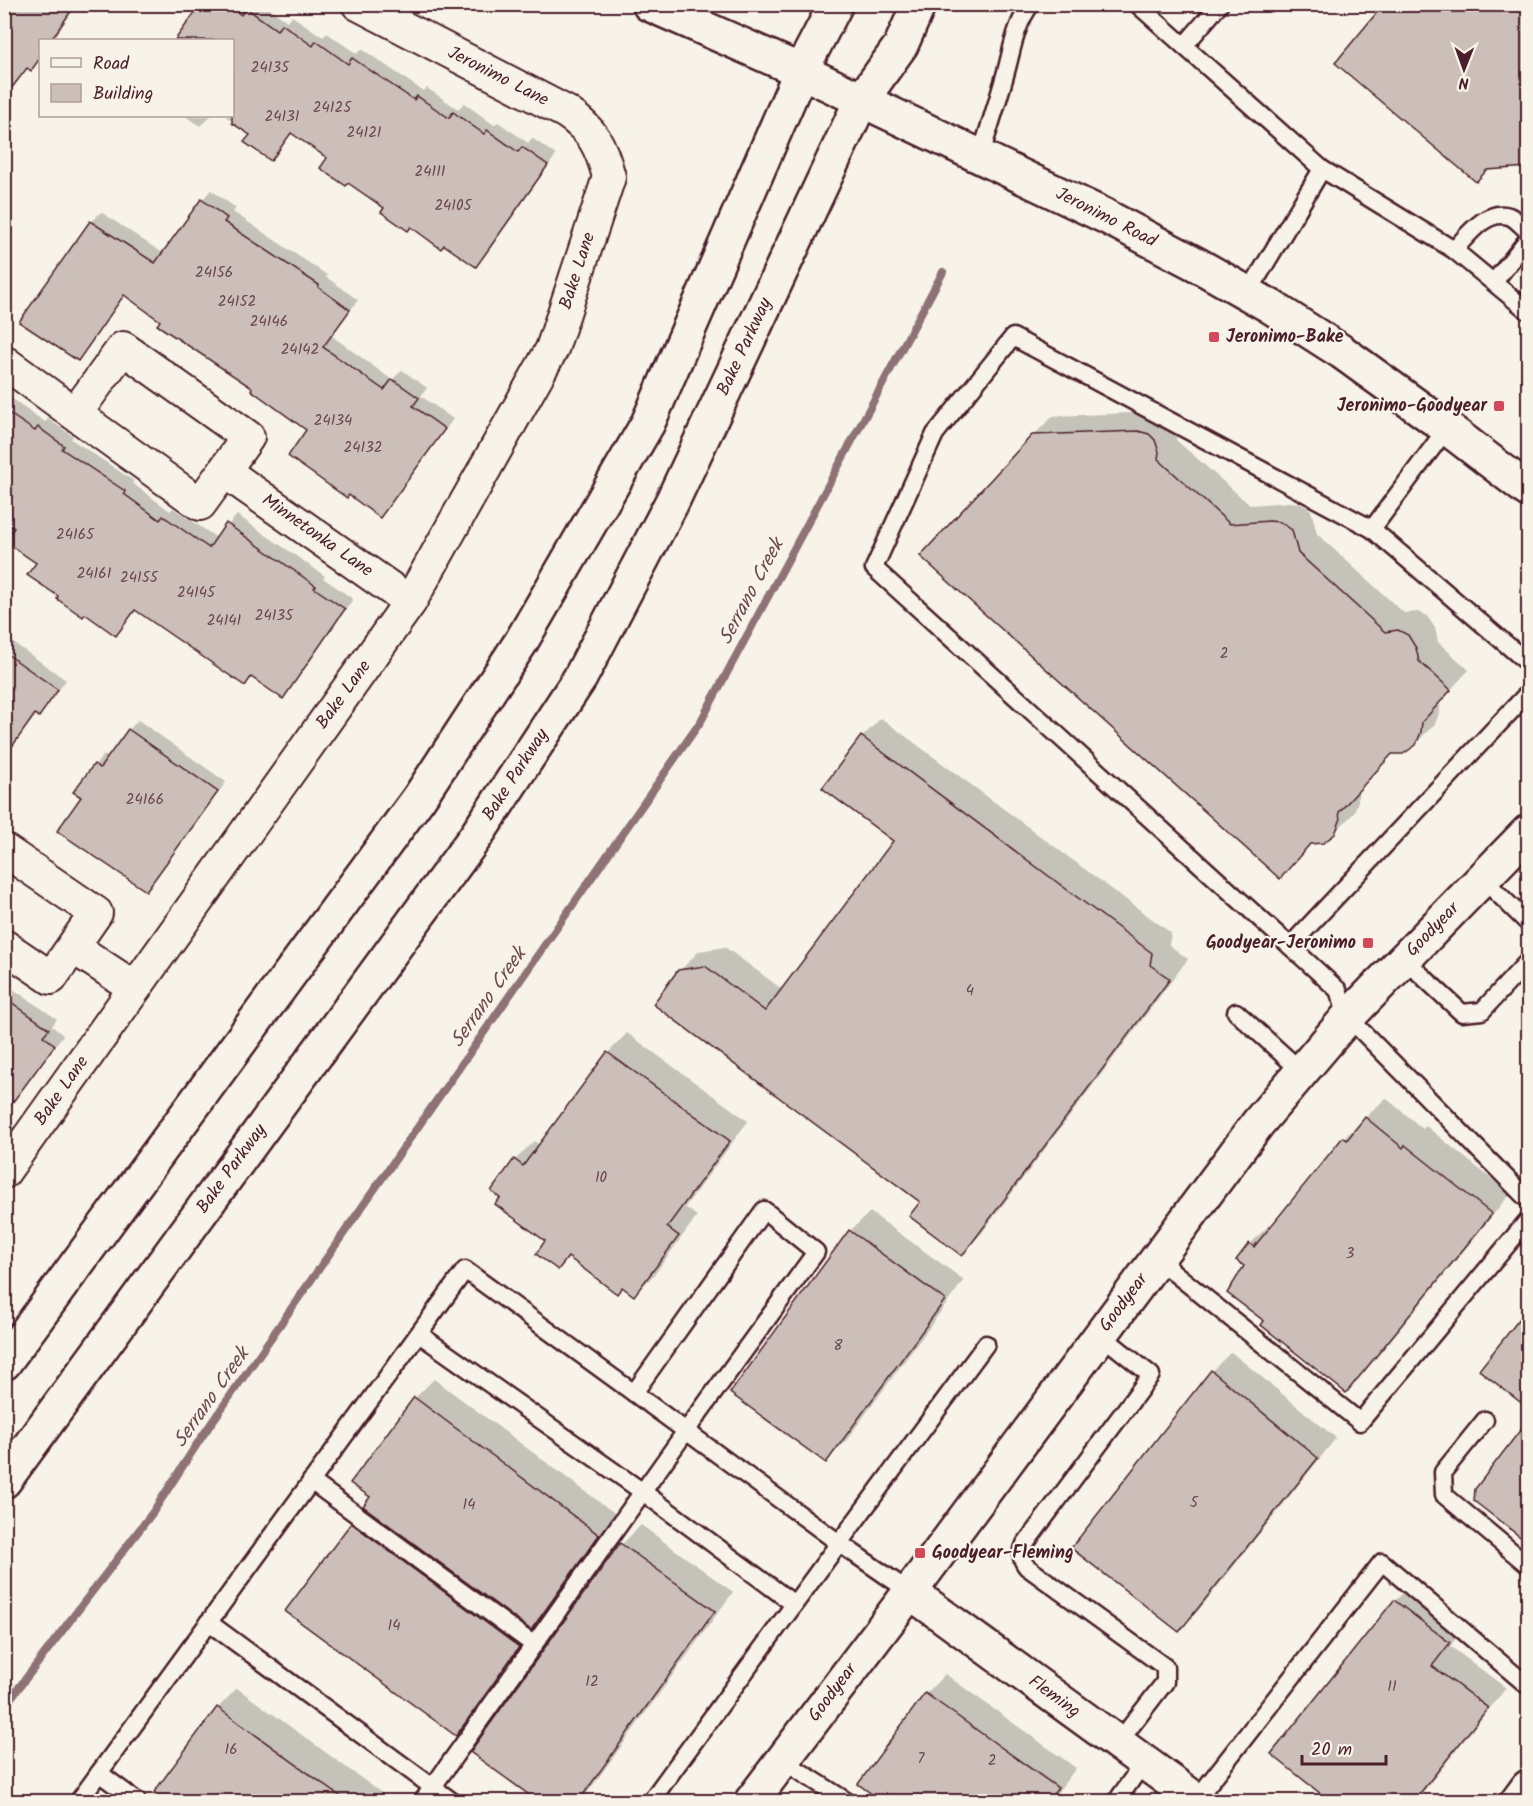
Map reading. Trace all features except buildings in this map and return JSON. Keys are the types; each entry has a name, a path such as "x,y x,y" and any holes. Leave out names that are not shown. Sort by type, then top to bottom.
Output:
{"main road":[{"name":"Jeronimo Road","path":"649,4 801,71 1105,216 1248,293 1342,352 1528,490"},
{"path":"4,1363 419,798 521,642 648,423 801,71 836,4"},
{"name":"Bake Parkway","path":"4,1481 476,836 580,678 672,502 861,101 901,45 919,4"},
{"name":"Goodyear","path":"751,1802 1258,1123 1348,1017 1528,831"},
{"name":"Fleming","path":"910,1592 1198,1801"},
{"path":"1517,1802 1528,1787"}],"street":[{"name":"Jeronimo Lane","path":"358,4 583,123 603,152 609,177"},
{"name":"Bake Lane","path":"4,1172 410,602 552,349 609,177"},
{"path":"4,362 75,414 200,504 248,437 123,348 75,414"},
{"name":"Minnetonka Lane","path":"224,471 410,602"},
{"path":"4,850 96,914 51,978 4,946"},
{"path":"73,947 135,988"}],"lane":[{"path":"980,157 1007,68 1012,40 1031,4"},
{"path":"1137,4 1322,169 1454,250 1528,311"},
{"path":"1184,46 1220,4"},
{"path":"1248,293 1322,169"},
{"path":"1454,250 1481,222 1495,216 1509,216 1528,231"},
{"path":"1494,282 1528,239"},
{"path":"1528,663 1372,529 1013,337 935,434 874,568 1338,990 1348,1017 1528,1200"},
{"path":"1372,529 1447,428"},
{"path":"1290,946 1528,693"},
{"path":"1483,879 1528,923"},
{"path":"1404,959 1462,1014 1482,1011 1528,962"},
{"path":"1236,1012 1301,1071"},
{"path":"422,1802 816,1252 764,1210 634,1392"},
{"path":"1156,1259 1360,1422 1528,1220"},
{"path":"78,1802 465,1270 910,1592"},
{"path":"419,1334 643,1491 794,1604"},
{"path":"1101,1335 1151,1375 1025,1544 1022,1562 1165,1667 1165,1682 1118,1743"},
{"path":"650,1802 986,1344"},
{"path":"1485,1420 1443,1472 1444,1495 1528,1565"},
{"path":"311,1481 534,1645"},
{"path":"1198,1801 1382,1562 1528,1686"},
{"path":"208,1622 453,1802"},
{"path":"782,1760 848,1802"},
{"path":"1116,1802 1144,1762"},
{"path":"99,1773 138,1802"}],"waterway":[{"name":"Serrano Creek","path":"4,1707 153,1512 201,1438 701,721 943,272"}],"place":[{"name":"Jeronimo-Bake","path":"1214,337"},
{"name":"Jeronimo-Goodyear","path":"1499,406"},
{"name":"Goodyear-Jeronimo","path":"1368,943"},
{"name":"Goodyear-Fleming","path":"920,1553"}]}
